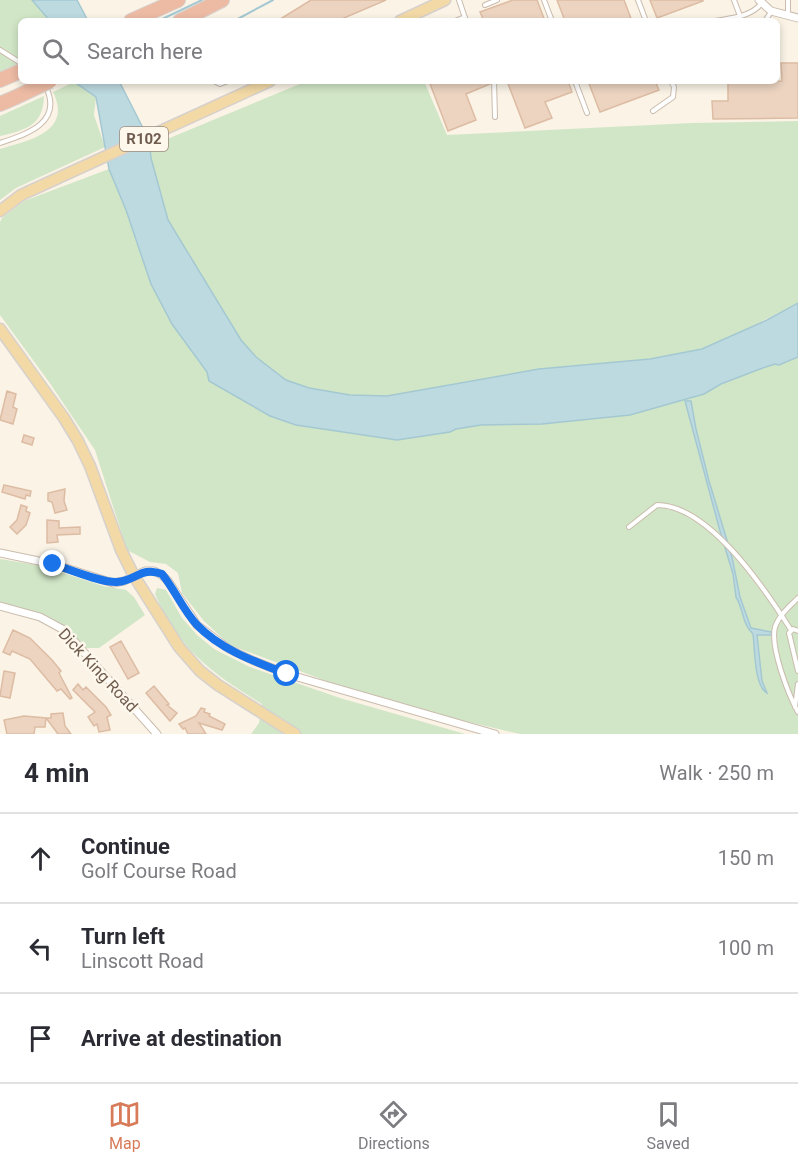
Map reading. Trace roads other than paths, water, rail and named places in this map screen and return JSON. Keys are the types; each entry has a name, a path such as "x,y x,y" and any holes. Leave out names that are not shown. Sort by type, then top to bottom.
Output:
{"highway":[{"path":"138,18 178,0"},
{"path":"186,18 222,0"},
{"path":"1,80 18,72"},
{"path":"0,104 44,84"}],"main road":[{"path":"406,18 445,0"},
{"name":"R102","path":"0,211 21,195 263,84"},
{"path":"0,328 52,400 78,441 90,466 112,530 134,576 179,647 200,671 218,685 294,734"}],"street":[{"path":"760,2 771,11 798,18"},
{"path":"0,553 53,564 113,582 124,581 146,571 162,574 197,625 229,649 287,674 495,734"},
{"name":"Dick King Road","path":"0,606 40,617 63,630 156,734"}],"lane":[{"path":"459,0 466,18"},
{"path":"485,5 498,0"},
{"path":"543,0 551,18"},
{"path":"638,0 645,18"},
{"path":"734,0 740,16"},
{"path":"788,0 788,17"},
{"path":"730,18 754,10 760,2"},
{"path":"767,18 771,11"},
{"path":"0,50 18,61"},
{"path":"0,142 32,131 44,123 49,114 51,96 45,84"},
{"path":"494,84 495,117"},
{"path":"575,84 587,113"},
{"path":"653,111 673,97 672,84"},
{"path":"629,527 657,505 674,507 695,517 720,538 782,615 790,630 798,671"},
{"path":"797,710 782,674 776,644 776,625 798,598"},
{"path":"790,630 798,631"},
{"path":"797,710 798,684"}],"water":[{"path":"32,0 77,0 86,18 47,18"},
{"path":"77,84 121,84 144,130 148,129 151,158 168,220 241,340 256,357 286,380 309,388 350,395 387,396 539,369 650,359 702,349 767,320 798,303 798,357 721,384 704,394 630,415 542,424 481,425 397,440 296,425 270,416 209,381 207,372 172,324 151,284 126,210 109,169 96,97"},
{"path":"685,401 691,401 709,481 732,557 740,597 751,628 771,632 772,635 757,635 762,681 767,693 757,675 753,634 747,626 736,597 733,574"}],"waterway":[{"path":"164,18 202,0"},
{"path":"240,18 273,0"}]}
